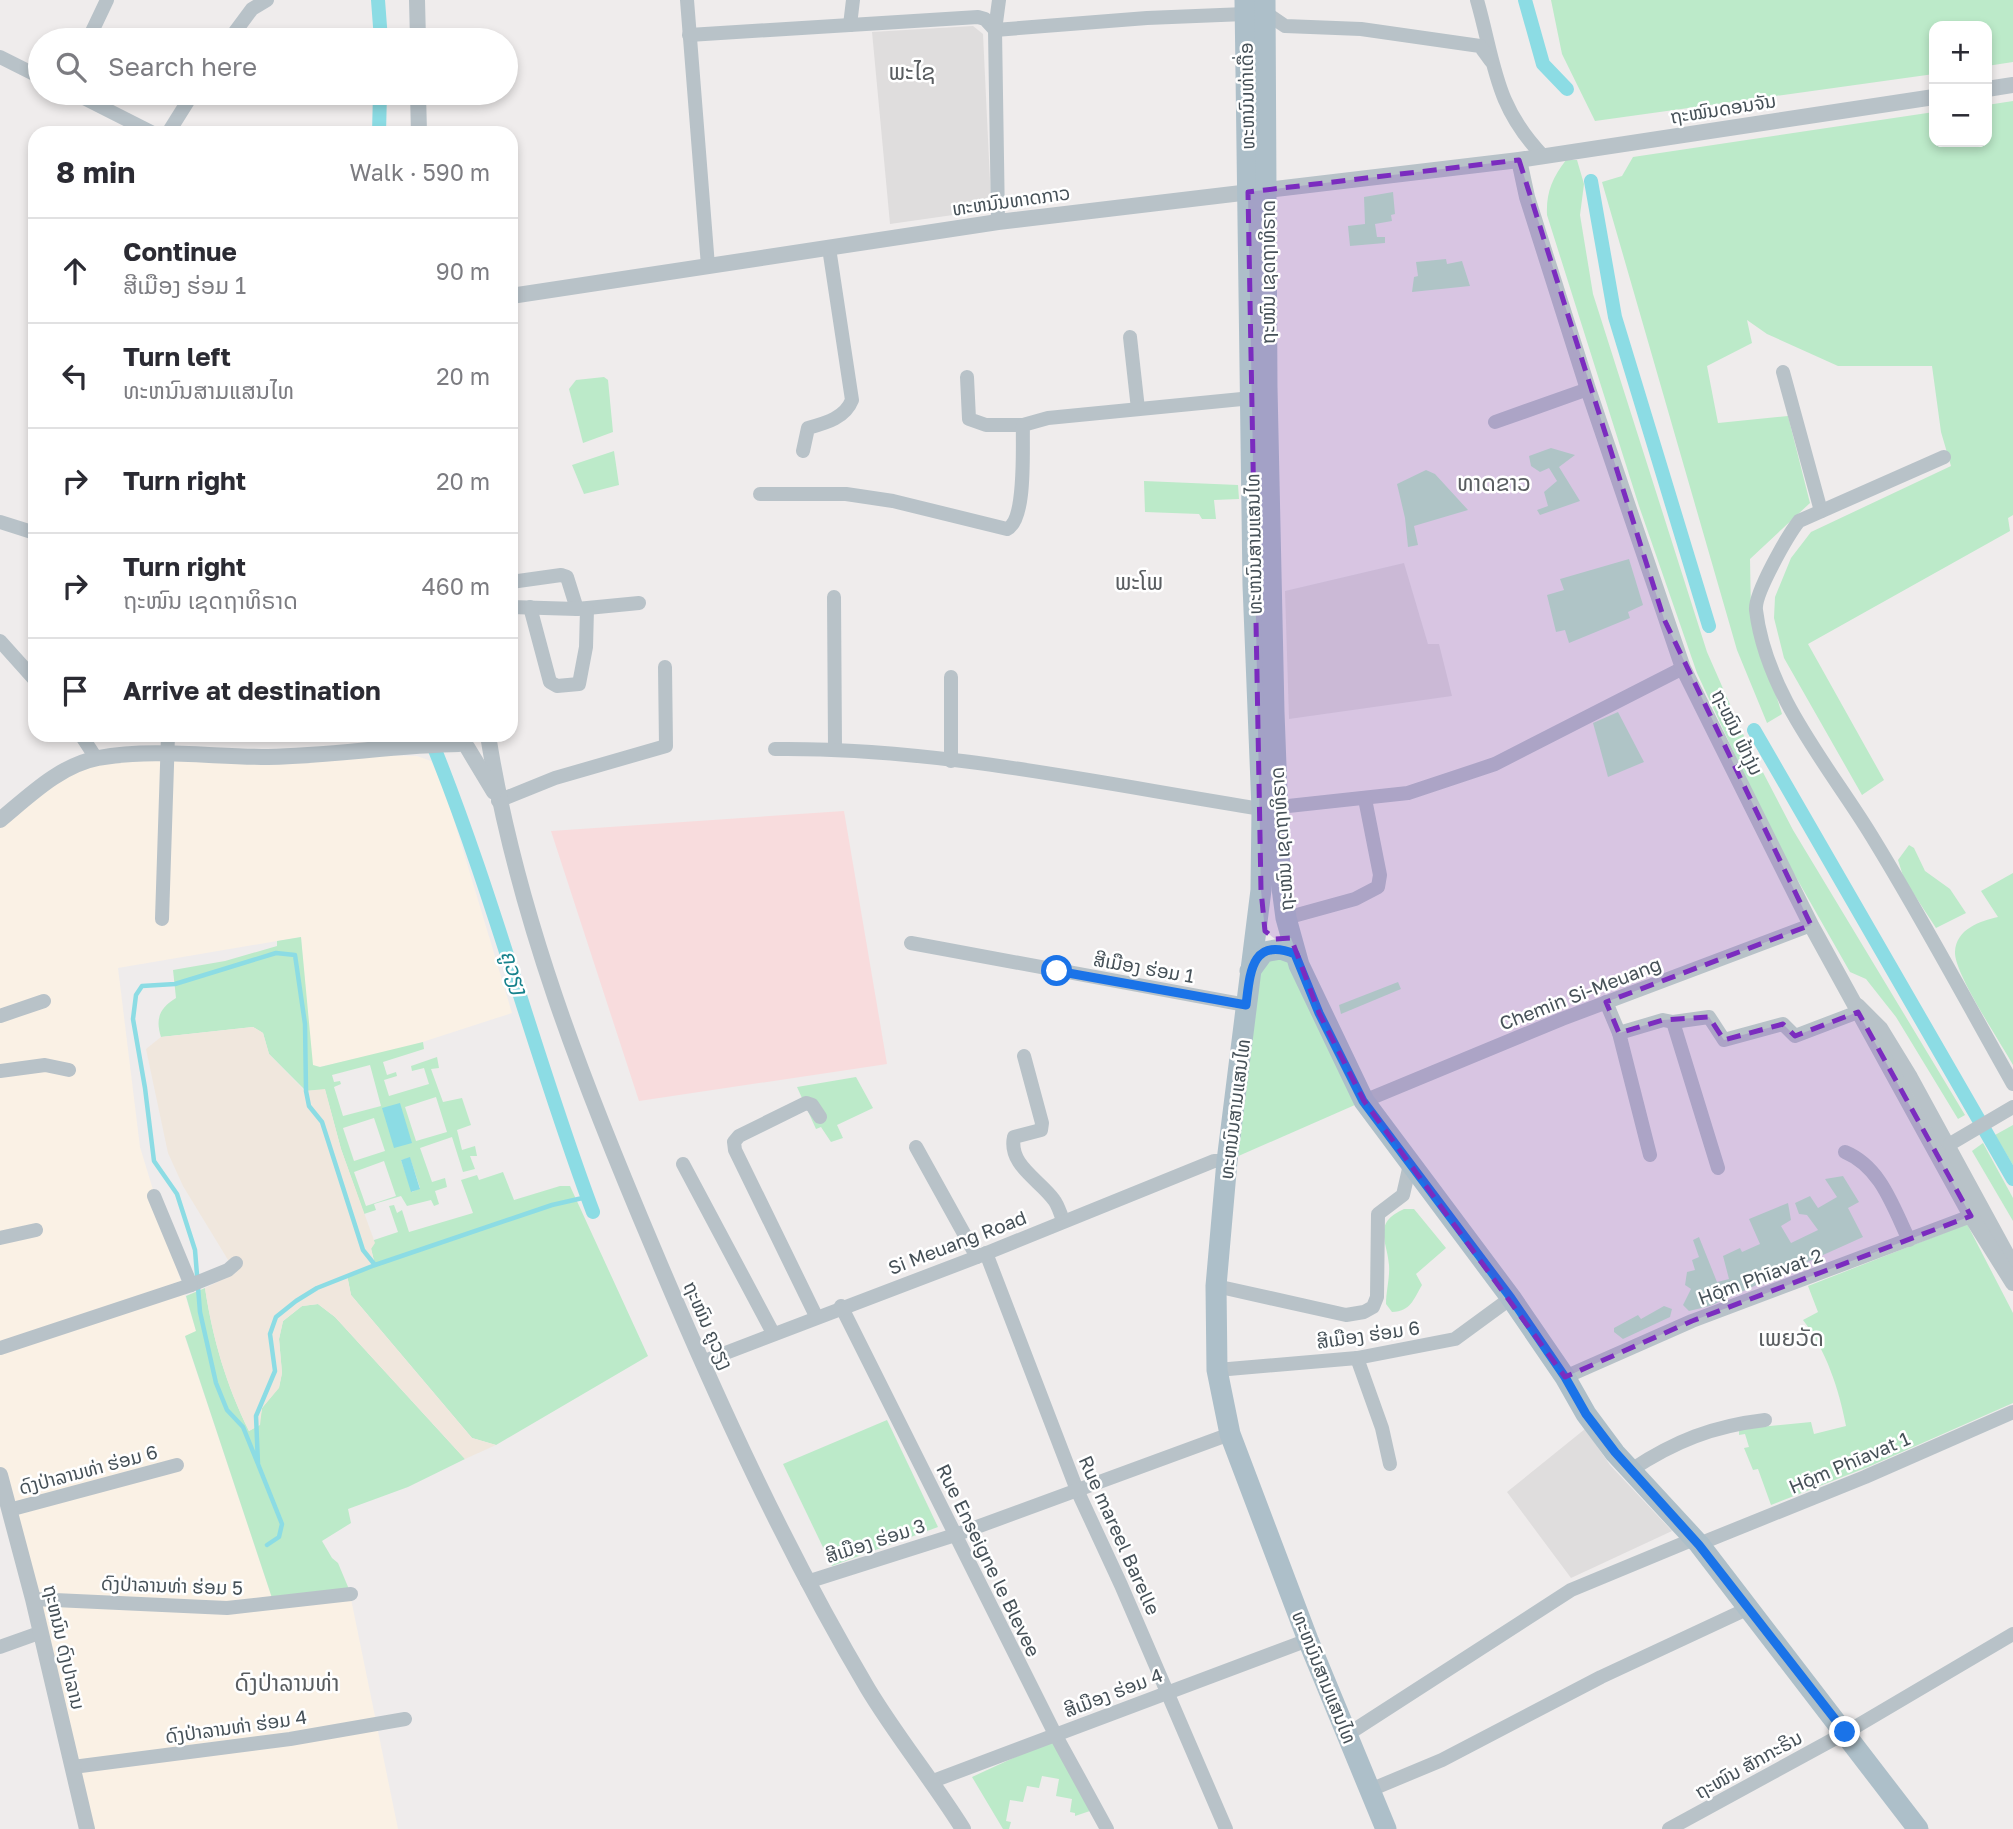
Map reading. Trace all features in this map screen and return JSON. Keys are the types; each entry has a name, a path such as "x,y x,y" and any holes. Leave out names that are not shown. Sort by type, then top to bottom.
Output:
{"main road":[{"name":"ທະຫນົນທ່າເດື່ອ","path":"1255,7 1258,191"},
{"name":"ທະຫນົນສາມແສນໄທ","path":"1258,191 1252,398 1253,585 1270,808 1227,1161 1216,1286 1217,1370 1230,1434 1308,1640 1386,1829"},
{"name":"ຖະໜົນ ເຊດຖາທິຣາດ","path":"1258,191 1270,584 1270,808 1286,918 1295,954 1319,1013 1363,1101 1411,1160 1511,1298 1565,1377 1586,1414 1749,1608 1918,1829"},
{"path":"1261,890 1267,935 1275,939 1284,937 1286,918"},
{"path":"1250,971 1264,952 1281,949 1295,954"}],"street":[{"path":"94,28 107,0"},
{"path":"238,28 252,9 267,0"},
{"path":"417,0 418,28"},
{"path":"687,0 708,266"},
{"path":"850,25 853,0"},
{"path":"998,222 995,30 999,0"},
{"path":"1477,0 1491,61 1521,132 1543,156"},
{"path":"995,30 1255,7 1285,26 1361,29 1455,40 1480,46 1491,61"},
{"path":"689,35 978,17 985,19 995,30"},
{"path":"0,57 28,71"},
{"path":"1992,88 2013,85"},
{"name":"ຖະໝົນດອນຈັນ","path":"1519,160 1929,98"},
{"path":"98,105 139,126"},
{"path":"172,126 186,105"},
{"path":"418,105 419,126"},
{"name":"ທະຫນົນທາດກາວ","path":"518,295 998,222 1519,160"},
{"name":"ຖະໝົນ ຟ້າງຸ່ມ","path":"1519,160 1527,197 1588,389 1683,668 1811,925 1970,1216 2013,1283"},
{"path":"803,451 808,428 828,422 848,410 852,400 830,248"},
{"path":"1130,337 1138,409"},
{"path":"1783,372 1821,511"},
{"path":"967,377 969,419 986,425 1023,425 1048,418 1252,398"},
{"path":"1495,422 1588,389"},
{"path":"760,494 846,494 893,501 1007,529 1013,526 1018,518 1023,425"},
{"path":"1944,457 1799,521 1784,539 1775,564 1758,590 1755,607 1766,652 1798,723 1871,835 2013,1084"},
{"path":"0,522 28,531"},
{"path":"518,581 561,575 567,577 582,609 586,647 579,684 556,686 551,682 530,607"},
{"path":"834,597 835,748"},
{"path":"518,607 582,609 639,603"},
{"path":"0,641 28,672"},
{"path":"498,801 555,778 666,746 665,667"},
{"path":"775,749 835,748 951,761 1270,808 1408,793 1495,764 1683,668"},
{"path":"951,677 951,761"},
{"path":"86,742 96,758"},
{"path":"162,919 169,742"},
{"path":"0,820 49,780 96,758 169,753 267,757 332,754 442,742"},
{"name":"ຖະໜົນ ຄູວຽງ","path":"453,742 498,801"},
{"path":"462,742 483,742"},
{"name":"ຖະໜົນ ຄູວຽງ","path":"489,742 498,801 553,988 600,1122 702,1362 807,1582 870,1692 933,1782 962,1829"},
{"path":"1286,918 1355,899 1378,887 1380,875 1365,799"},
{"name":"Chemin Si-Meuang","path":"1363,1101 1606,1002 1811,925"},
{"name":"ສີເມືອງ ຮ່ອມ 1","path":"911,943 1246,1005"},
{"path":"1850,996 1881,1028 1957,1141 2013,1264"},
{"path":"0,1016 44,1001"},
{"path":"1606,1002 1619,1033 1650,1155"},
{"path":"1619,1033 1663,1020 1674,1022 1709,1017 1724,1040 1783,1024 1795,1036 1858,1012"},
{"path":"1674,1022 1718,1168"},
{"path":"1024,1056 1042,1123 1041,1130 1014,1137 1013,1144 1017,1158 1054,1199 1063,1220"},
{"path":"0,1071 45,1065 69,1070"},
{"path":"816,1316 734,1150 734,1142 739,1136 806,1103 813,1105 820,1117"},
{"path":"1957,1141 2013,1107"},
{"name":"Rue mareel Barelle","path":"916,1147 981,1255 1077,1490 1226,1829"},
{"path":"1845,1153 1863,1160 1876,1176 1909,1240"},
{"path":"1216,1286 1346,1315 1364,1312 1373,1307 1377,1297 1378,1214 1402,1195 1411,1160"},
{"name":"Si Meuang Road","path":"702,1362 841,1306 981,1255 1214,1161 1227,1161"},
{"path":"683,1164 774,1333"},
{"path":"154,1196 184,1287"},
{"name":"Hǭm Phīavat 2","path":"1565,1377 1692,1321 1970,1216"},
{"path":"0,1238 36,1230"},
{"path":"0,1348 184,1287 228,1270 236,1263"},
{"name":"ສີເມືອງ ຮ່ອມ 6","path":"1217,1370 1357,1357 1455,1339 1511,1298"},
{"name":"Rue Enseigne le Blevee","path":"841,1306 1055,1734 1107,1829"},
{"path":"1357,1357 1382,1428 1390,1464"},
{"name":"Hǭm Phīavat 1","path":"1348,1734 1571,1590 1865,1477 2013,1412"},
{"path":"1632,1470 1678,1441 1742,1423 1765,1420"},
{"name":"ສີເມືອງ ຮ່ອມ 3","path":"807,1582 955,1535 1230,1434"},
{"name":"ດົງປ່າລານທ່າ ຮ່ອມ 6","path":"9,1510 177,1465"},
{"name":"ຖະຫນົນ ດົງປາລານ","path":"0,1475 33,1599 87,1829"},
{"name":"ດົງປ່າລານທ່າ ຮ່ອມ 5","path":"33,1599 227,1608 351,1594"},
{"path":"1370,1790 1442,1760 1601,1677 1749,1608"},
{"path":"0,1647 40,1633"},
{"name":"ຖະໜົນ ສັກກະຣິນ","path":"1669,1829 1845,1732 2013,1634"},
{"name":"ສີເມືອງ ຮ່ອມ 4","path":"933,1782 1308,1640"},
{"name":"ດົງປ່າລານທ່າ ຮ່ອມ 4","path":"72,1767 290,1739 405,1719"}],"highlighted area":[{"path":"1519,160 1664,619 1811,925 1606,1002 1619,1033 1663,1020 1709,1017 1724,1040 1783,1024 1795,1036 1858,1012 1971,1216 1692,1321 1565,1377 1364,1101 1319,1013 1291,938 1275,939 1265,931 1261,890 1248,192"}],"shaded area":[{"path":"973,26 983,34 991,202 981,211 890,224 872,32"},
{"path":"1404,563 1428,644 1439,644 1452,696 1289,719 1285,591"},
{"path":"332,754 417,756 431,761 444,787 512,1013 404,1048 319,1067 312,1065 301,937 118,968 140,1147 196,1331 185,1337 274,1604 350,1594 398,1829 83,1829 0,1488 0,820 96,758"},
{"path":"844,811 887,1064 639,1101 551,831"},
{"path":"1585,1429 1610,1465 1672,1531 1571,1578 1507,1492"}],"green space":[{"path":"1551,0 2013,0 2013,62 1992,65 1992,21 1929,21 1929,75 1595,121 1562,54"},
{"path":"2013,101 2013,515 2008,518 2010,531 1808,644 1884,780 1862,795 1784,658 1774,618 1775,597 1791,558 1811,532 1951,466 1941,432 1932,366 1838,366 1767,334 1747,320 1752,343 1707,366 1718,423 1788,416 1810,503 1750,559 1751,615 1782,714 1767,723 1737,650 1602,182 1622,176 1633,157 1929,113 1929,147 1992,147 1992,104"},
{"path":"1566,160 1577,160 1584,184 1580,215 1593,294 1707,652 1743,734 1793,830 1965,1115 1958,1119 1896,1017 1866,979 1850,972 1772,835 1697,673 1639,506 1547,215 1551,186"},
{"path":"1393,192 1395,214 1391,215 1392,221 1375,224 1377,237 1385,237 1385,243 1350,246 1348,226 1365,224 1364,197"},
{"path":"1446,259 1447,264 1462,261 1470,286 1412,292 1414,277 1418,276 1416,262"},
{"path":"604,377 608,380 613,432 583,443 569,389 576,380"},
{"path":"1551,448 1575,455 1559,467 1580,501 1540,515 1537,510 1548,506 1544,492 1557,481 1549,468 1540,472 1531,466 1529,456"},
{"path":"614,451 619,485 584,494 572,465"},
{"path":"1426,470 1435,474 1468,510 1414,526 1418,545 1408,547 1397,484"},
{"path":"1144,481 1238,485 1239,499 1214,500 1216,519 1202,519 1199,514 1145,512"},
{"path":"1629,559 1643,605 1628,612 1630,618 1569,643 1565,630 1556,632 1547,595 1564,590 1560,579"},
{"path":"1618,712 1644,762 1608,777 1593,723"},
{"path":"1909,845 1914,848 1925,871 1950,889 1966,913 1936,928 1904,879 1898,860"},
{"path":"2013,873 2013,1065 1970,991 1955,952 1960,937 1970,927 1998,917 1981,891"},
{"path":"301,937 313,1065 320,1067 423,1042 424,1049 383,1062 387,1075 396,1072 397,1076 384,1080 389,1096 429,1084 424,1068 412,1071 411,1066 437,1057 439,1068 431,1069 443,1102 462,1098 471,1125 457,1130 462,1150 475,1146 477,1156 470,1156 475,1169 463,1172 452,1137 420,1148 432,1182 445,1178 447,1187 435,1191 439,1204 434,1206 431,1200 407,1206 401,1196 374,1204 376,1210 364,1214 341,1149 325,1090 306,1091 269,1054 263,1033 253,1027 161,1037 160,1014 176,998 173,970 225,961 277,946 277,941","holes":["370,1065 381,1106 343,1116 334,1087 341,1084 340,1081 334,1082 332,1075","436,1097 447,1132 416,1141 405,1107","374,1118 385,1151 354,1161 343,1128","410,1158 420,1188 412,1192 401,1160","384,1161 396,1196 366,1206 354,1172"]},
{"path":"1281,950 1364,1101 1227,1161 1250,971"},
{"path":"1398,982 1401,989 1341,1014 1339,1005"},
{"path":"856,1077 873,1108 837,1125 843,1138 831,1142 821,1127 816,1129 797,1087"},
{"path":"2013,1125 2013,1165 1995,1135"},
{"path":"1983,1143 2013,1198 2013,1221 1972,1151"},
{"path":"503,1172 514,1200 560,1186 570,1186 648,1356 496,1445 472,1438 351,1295 347,1275 375,1265 371,1248 374,1240 398,1232 389,1206 394,1205 397,1213 402,1210 409,1232 473,1213 461,1180 477,1175 479,1180"},
{"path":"1843,1176 1859,1202 1848,1208 1863,1237 1710,1306 1689,1311 1683,1305 1691,1289 1685,1285 1687,1272 1695,1270 1692,1260 1699,1257 1693,1240 1699,1237 1717,1282 1729,1279 1723,1256 1740,1248 1742,1252 1760,1244 1749,1219 1788,1203 1791,1220 1781,1226 1791,1243 1818,1230 1807,1215 1799,1214 1795,1203 1810,1196 1818,1208 1837,1197 1825,1179"},
{"path":"1404,1209 1414,1209 1446,1248 1416,1274 1422,1285 1411,1304 1392,1312 1386,1304 1389,1270 1384,1233 1388,1220"},
{"path":"1967,1224 2013,1313 2013,1403 1868,1467 1771,1505 1758,1469 1753,1470 1744,1448 1749,1447 1745,1434 1739,1435 1739,1429 1811,1422 1814,1434 1846,1426 1830,1370 1803,1320 1818,1312 1808,1286"},
{"path":"205,1288 221,1361 249,1431 259,1425 262,1408 279,1387 282,1373 279,1339 283,1321 302,1306 318,1304 335,1317 465,1459 408,1487 348,1509 351,1523 322,1541 338,1563 351,1594 274,1604 185,1336 196,1331 186,1296"},
{"path":"1664,1306 1672,1309 1670,1317 1623,1339 1614,1332 1614,1328 1638,1315 1641,1319"},
{"path":"887,1420 938,1527 832,1566 783,1464"},
{"path":"1052,1740 1093,1810 1075,1816 1075,1813 1070,1812 1072,1799 1056,1796 1059,1779 1042,1776 1039,1788 1027,1786 1023,1802 1010,1800 1006,1821 1011,1822 1009,1829 1003,1829 972,1777"}],"sand":[{"path":"253,1027 263,1033 269,1054 305,1091 325,1089 341,1149 375,1243 371,1249 375,1265 347,1275 351,1295 472,1438 496,1445 465,1459 335,1317 318,1304 302,1306 283,1321 279,1339 282,1373 279,1388 262,1408 260,1425 249,1431 221,1361 205,1288 236,1273 183,1186 168,1153 146,1049 161,1037"}],"water":[{"path":"400,1103 412,1143 394,1148 382,1108"},
{"path":"410,1157 420,1189 411,1192 401,1160"}],"waterway":[{"name":"ຄູວຽງ","path":"378,0 380,28"},
{"path":"1525,0 1543,64 1567,89"},
{"name":"ຄູວຽງ","path":"379,126 380,105"},
{"path":"1591,181 1615,317 1709,626"},
{"path":"1754,730 2013,1179"},
{"name":"ຄູວຽງ","path":"432,742 473,853 551,1093 593,1212"},
{"path":"258,1464 243,1427 227,1410 216,1383 200,1312 195,1250 177,1194 154,1161 133,1019 136,995 142,986 175,984 276,953 295,955 305,1024 306,1091 309,1106 322,1122 363,1250 375,1265 317,1288 276,1317 270,1334 275,1371 256,1416 258,1464 282,1524 279,1537 267,1545"},
{"path":"375,1265 552,1205 587,1197"}],"district":[{"name":"ພະໄຊ","path":"912,71"},
{"name":"ທາດຂາວ","path":"1494,482"},
{"name":"ພະໂພ","path":"1139,581"},
{"name":"ເພຍວັດ","path":"1791,1337"},
{"name":"ດົງປ່າລານທ່າ","path":"287,1682"}],"route":[{"path":"1057,971 1246,1005 1250,971 1258,957 1272,949 1295,954 1319,1013 1363,1101 1411,1160 1511,1298 1565,1377 1586,1414 1615,1452 1699,1545 1845,1732"}]}
